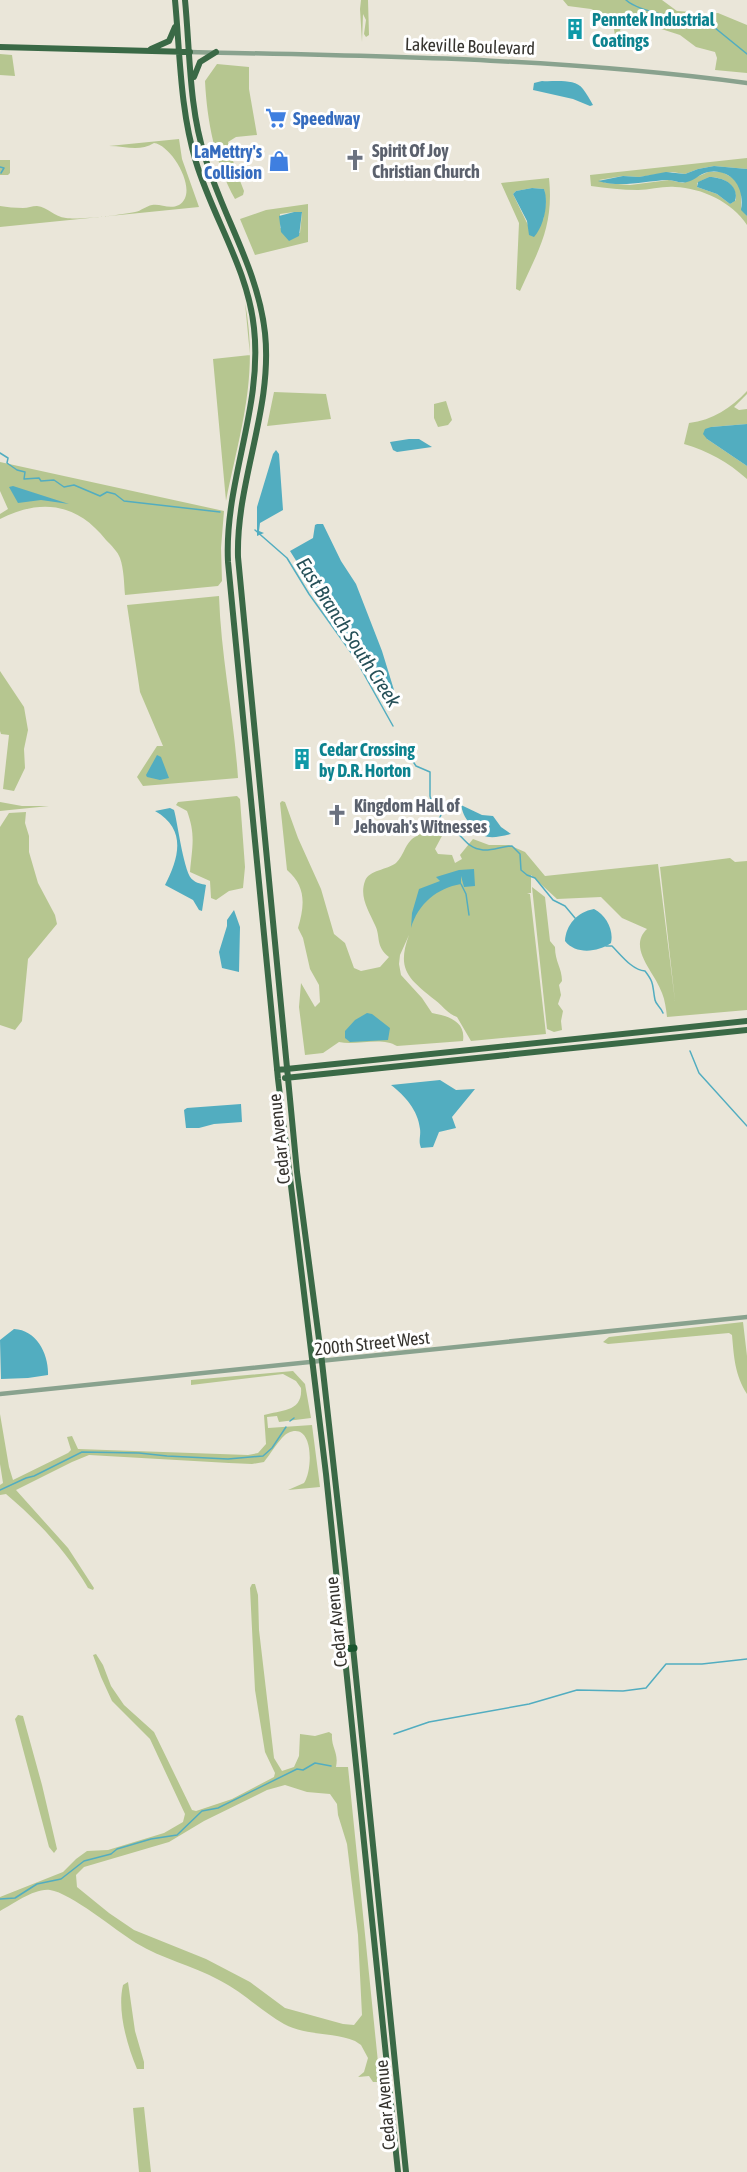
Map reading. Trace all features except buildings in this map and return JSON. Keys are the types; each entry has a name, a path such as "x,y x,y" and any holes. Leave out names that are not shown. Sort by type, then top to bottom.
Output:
{"highway":[{"path":"344,1649 354,1648"}],"main road":[{"path":"175,0 179,51"},
{"path":"0,47 190,52 185,0"},
{"path":"147,51 169,41 174,32 176,18"},
{"name":"Cedar Avenue","path":"179,51 185,110 193,151 203,183 244,279 254,326 256,374 230,511 228,552 277,1070 326,1474 398,2172"},
{"name":"Cedar Avenue","path":"190,52 196,118 203,151 252,273 260,302 265,337 264,385 241,503 238,547 297,1172 322,1362 354,1648 406,2172"},
{"path":"193,87 200,62 216,52"},
{"path":"277,1070 747,1021"},
{"path":"278,1078 747,1030"}],"street":[{"name":"Lakeville Boulevard","path":"190,52 436,57 532,62 632,69 747,83"},
{"name":"200th Street West","path":"0,1394 747,1317"}],"green space":[{"path":"361,0 368,0 369,35 366,37 364,34 366,20 363,14 362,42 360,9"},
{"path":"563,0 662,0 677,11 694,14 718,13 747,25 747,73 715,70 717,58 715,52 696,47 680,35 649,25 636,24 621,27 624,42 619,45 611,18 591,9 568,6"},
{"path":"0,54 12,55 15,76 0,75"},
{"path":"217,64 249,67 249,89 257,135 236,137 228,142 244,191 243,195 235,199 217,156 208,111 205,81"},
{"path":"179,139 182,159 199,207 101,217 137,211 152,205 172,207 179,205 185,199 185,181 181,170 168,152 154,143 138,148 109,146"},
{"path":"747,158 747,169 714,166 685,174 672,172 599,180 606,183 630,185 669,180 683,183 708,172 722,172 733,178 741,188 741,207 747,216 747,225 725,203 706,193 675,187 638,190 591,186 590,175","holes":["714,177 732,186 736,200 730,204 717,194 697,187 697,183"]},
{"path":"0,160 10,160 8,175 0,175"},
{"path":"549,178 549,210 544,237 520,291 516,289 519,223 501,183","holes":["532,188 544,189 546,202 543,220 528,225 513,194 516,191"]},
{"path":"308,204 308,242 255,255 240,219 266,210","holes":["302,213 300,233 280,228 280,214"]},
{"path":"0,206 23,208 37,206 54,214 72,218 99,217 0,227"},
{"path":"245,303 249,330 250,353"},
{"path":"250,355 246,403 226,501 213,359"},
{"path":"747,391 747,394 734,407 739,410 747,409 747,424 711,427 707,439 747,466 747,479 733,467 717,458 684,444 689,423 721,412"},
{"path":"274,392 326,394 331,419 267,426"},
{"path":"446,401 452,420 448,425 438,427 434,418 434,404"},
{"path":"0,462 224,511 221,548 222,581 218,586 125,595 119,556 95,528 83,518 58,508 44,507 15,512 0,519 0,514 8,509 0,491"},
{"path":"219,596 238,778 143,786 137,777 157,746 163,746 140,692 127,605"},
{"path":"0,671 24,707 28,730 24,749 25,768 14,791 3,789 9,735 1,734 0,731"},
{"path":"237,796 240,799 245,867 243,888 229,891 216,900 211,898 210,881 190,872 192,827 187,811 176,805 178,802"},
{"path":"0,802 22,806 49,806 0,811"},
{"path":"285,802 321,889 334,934 345,943 354,968 361,971 380,967 389,957 380,945 377,929 366,904 363,893 365,881 374,872 396,863 411,840 433,821 442,821 452,825 453,832 443,834 435,849 438,854 452,855 455,863 462,859 460,855 473,839 489,845 509,845 525,852 545,876 658,864 675,1001 660,867 730,858 735,862 747,861 747,1010 667,1017 659,985 641,952 642,936 647,929 622,918 601,897 557,899 531,875 531,893 527,893 530,894 546,1034 471,1041 457,1017 418,986 407,973 404,957 409,935 400,955 401,975 432,1013 450,1018 459,1024 463,1041 397,1046 376,1041 339,1042 323,1053 305,1055 299,1007 301,983 315,1007 320,1002 319,985 310,969 303,938 298,928 303,904 302,896 298,883 287,870 280,803"},
{"path":"26,812 25,823 29,836 29,852 38,883 55,915 57,924 28,959 22,1021 15,1030 0,1025 0,827 9,813"},
{"path":"532,887 545,897 550,941 555,947 562,976 558,1004 563,1011 562,1030 554,1032 547,1029"},
{"path":"743,1322 747,1356 747,1394 738,1373 732,1335 729,1333 608,1344 603,1342 609,1337"},
{"path":"293,1371 305,1384 311,1418 279,1422 277,1416 267,1417 268,1428 312,1425 320,1487 288,1490 304,1483 309,1468 307,1440 297,1431 285,1435 264,1462 252,1464 89,1455 16,1490 68,1548 94,1588 93,1590 88,1588 71,1562 40,1526 6,1494 0,1495 0,1485 3,1483 0,1464 0,1414 13,1480 68,1453 71,1450 67,1437 72,1436 78,1449 248,1455 258,1453 266,1444 264,1415 290,1409 298,1402 301,1388 296,1381 283,1374 191,1385 191,1380"},
{"path":"252,1584 255,1584 258,1595 259,1630 274,1758 282,1771 294,1767 299,1756 300,1734 315,1736 329,1732 332,1734 336,1767 348,1767 380,2082 373,2082 369,2076 358,2077 364,2072 368,2058 361,2045 355,2041 292,2028 284,2024 228,1985 146,1949 81,1905 59,1893 50,1890 37,1891 0,1911 0,1897 63,1872 87,1851 108,1850 164,1833 183,1822 185,1814 150,1739 112,1701 93,1655 96,1654 103,1665 111,1686 124,1705 154,1732 192,1810 196,1811 232,1799 274,1777 275,1773 265,1752 255,1690 250,1588","holes":["285,1785 307,1792 330,1794 337,1804 347,1844 358,1935 362,2015 354,2025 285,2008 250,1982 206,1959 134,1930 77,1887 76,1875 84,1867 169,1842 204,1821 267,1790"]},
{"path":"18,1715 23,1716 42,1785 57,1849 54,1853 49,1847 15,1719"},
{"path":"128,1982 135,2031 144,2069 137,2069 124,2028 121,1995 123,1985"},
{"path":"144,2107 151,2172 139,2172 133,2108"}],"water":[{"path":"542,81 575,83 583,89 593,105 533,90 534,83"},
{"path":"714,166 747,169 747,216 741,210 739,187 730,176 724,173 708,172 685,182 668,180 616,184 598,181 666,172 685,174"},
{"path":"709,177 720,178 733,186 735,201 730,204 717,194 697,187 698,182"},
{"path":"532,188 544,189 546,201 543,221 534,237 529,235 527,221 513,194 516,191"},
{"path":"302,212 299,236 289,241 281,232 279,216"},
{"path":"747,424 747,466 703,434 705,429 711,427"},
{"path":"419,439 432,447 397,452 393,450 390,442"},
{"path":"276,450 279,454 283,510 260,523 259,531 264,533 257,536 257,507"},
{"path":"13,486 69,504 41,500 18,503 9,487"},
{"path":"317,524 323,524 341,561 356,584 382,651 394,690 394,700 390,700 379,681 339,629 290,551 313,538"},
{"path":"157,755 161,757 169,778 160,780 147,777"},
{"path":"461,805 482,815 493,816 501,827 511,834 490,837 481,834 466,819"},
{"path":"170,808 174,810 184,859 190,876 196,882 206,885 202,911 193,900 165,885 174,865 176,835 165,818 155,811"},
{"path":"474,869 475,886 464,887 461,876 461,884 436,893 424,905 414,919 411,928 412,913 419,889 440,881 436,877 459,870"},
{"path":"594,909 608,923 611,943 587,951 575,948 565,941 570,925 582,913"},
{"path":"234,910 240,927 239,972 222,968 219,952 227,920"},
{"path":"367,1013 372,1014 390,1028 388,1040 350,1042 345,1038 345,1031 355,1020"},
{"path":"440,1080 456,1090 475,1089 452,1117 456,1128 439,1132 433,1147 421,1148 417,1116 406,1099 391,1085"},
{"path":"241,1104 242,1122 186,1128 184,1110 187,1108"},
{"path":"14,1329 29,1334 40,1345 48,1367 48,1375 1,1379 0,1340"}],"waterway":[{"path":"626,0 641,8 664,15 704,19 747,54"},
{"path":"0,167 4,168 1,173"},
{"name":"East Branch South Creek","path":"0,453 8,458 7,463 25,472 24,479 54,480 64,487 74,485 100,496 107,492 115,494 124,501 220,512"},
{"name":"East Branch South Creek","path":"255,530 287,558 309,594 355,658 393,726"},
{"name":"East Branch South Creek","path":"408,754 416,766 430,772 430,796 431,800 441,806 439,809 442,812 439,820 441,824 453,829 476,848 486,850 512,846 520,854 521,870 535,878 553,900 565,906 575,918"},
{"path":"461,884 466,894 469,915"},
{"name":"East Branch South Creek","path":"606,946 612,946 631,965 645,971 652,982 656,1002 663,1013"},
{"name":"East Branch South Creek","path":"690,1051 699,1073 747,1126"},
{"path":"290,1421 294,1418"},
{"path":"0,1490 82,1452 228,1459 263,1456 272,1448 286,1427"},
{"path":"394,1734 429,1722 529,1704 577,1690 623,1691 646,1688 666,1664 702,1664 747,1659"},
{"path":"0,1899 15,1898 37,1884 61,1879 84,1861 111,1854 117,1849 151,1839 177,1835 202,1811 218,1808 297,1769 303,1770 315,1763 331,1766"}],"place":[{"name":"Penntek Industrial Coatings","path":"575,29"},
{"name":"Speedway","path":"276,118"},
{"name":"Spirit Of Joy Christian Church","path":"355,160"},
{"name":"LaMettry's Collision","path":"279,161"},
{"name":"Cedar Crossing by D.R. Horton","path":"302,759"},
{"name":"Kingdom Hall of Jehovah's Witnesses","path":"337,815"}]}
